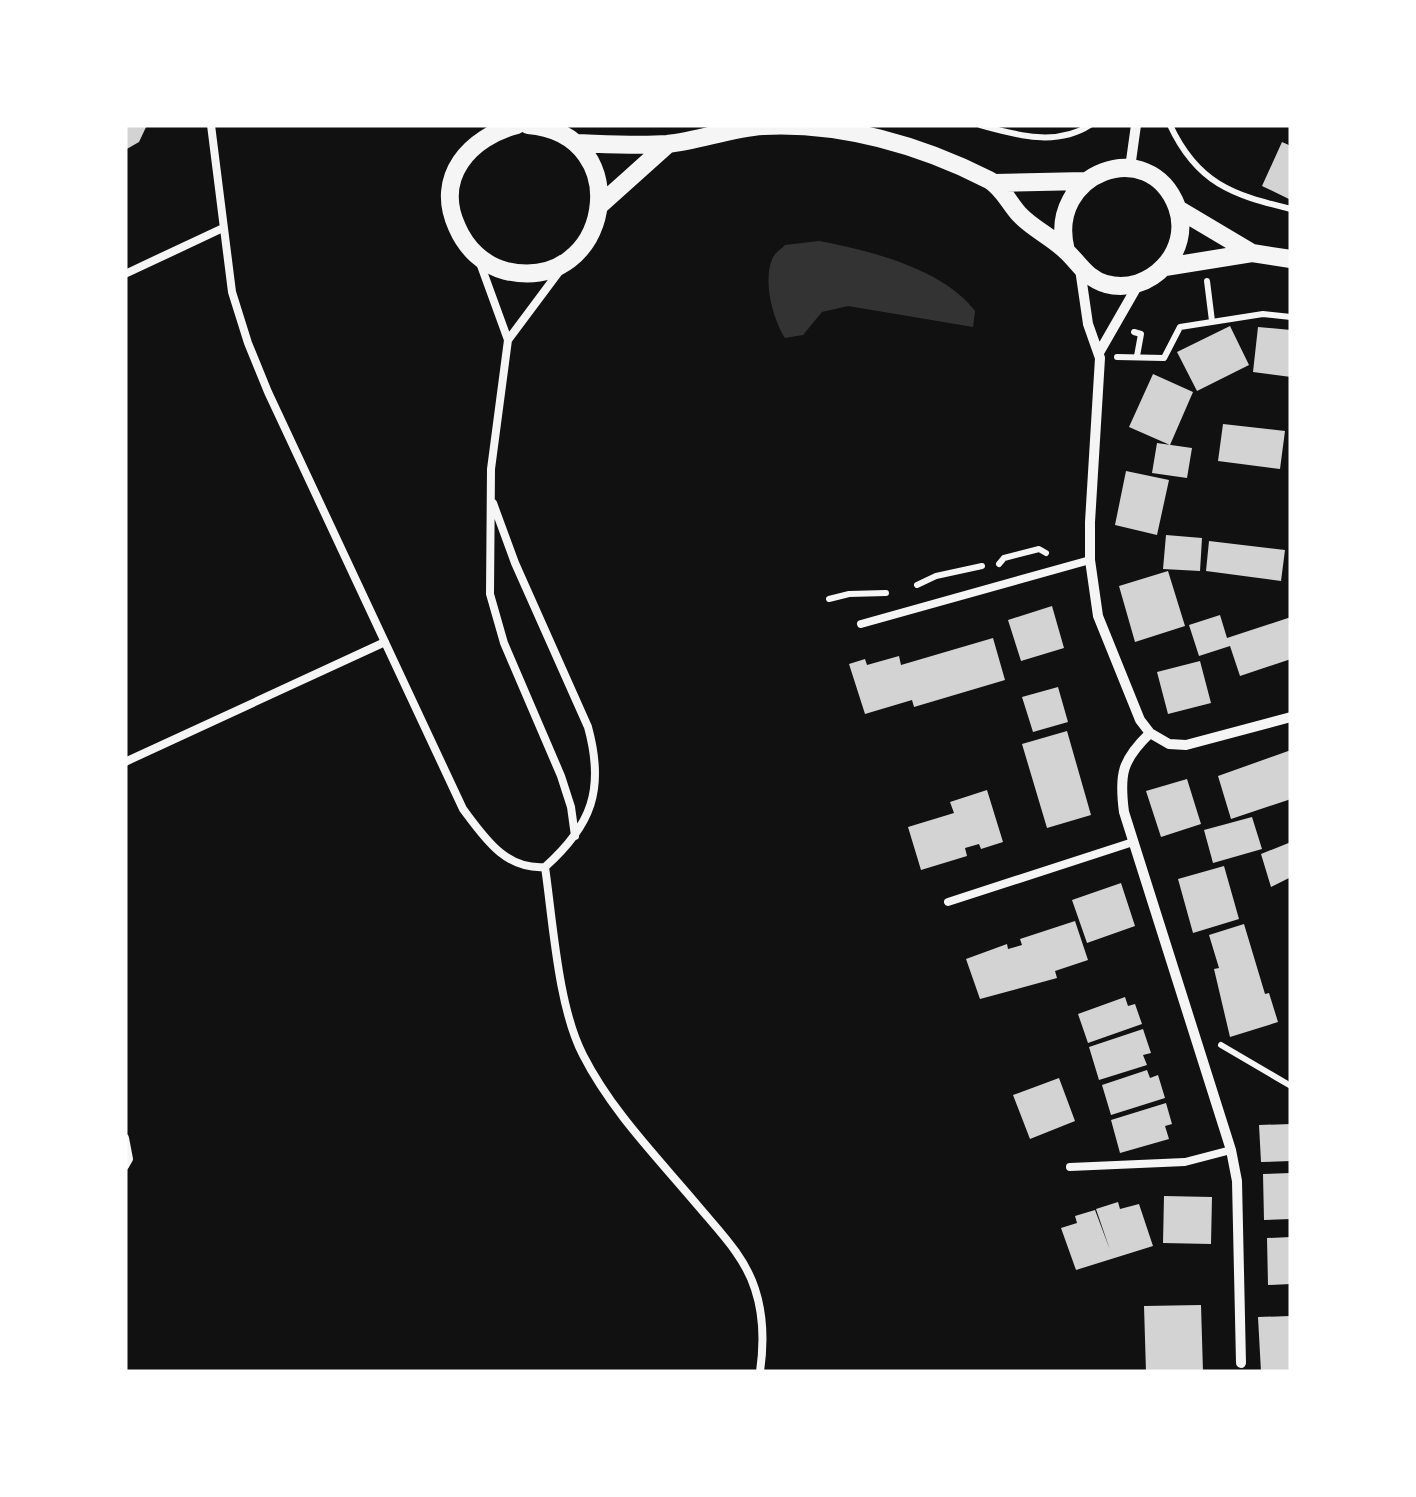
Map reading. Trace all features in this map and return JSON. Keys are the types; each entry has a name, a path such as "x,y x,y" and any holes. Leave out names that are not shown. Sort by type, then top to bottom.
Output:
{"street":[{"path":"517,125 475,134 457,170 450,200 462,240 476,256 497,268 520,274 544,272 566,262 595,227 600,205 599,182 576,143 543,126 528,125"},
{"path":"1130,168 1136,125"},
{"path":"576,143 668,144 730,129 831,129 869,136 958,166 994,183 1035,230 1066,251 1080,269 1107,284 1139,283 1165,268 1252,253 1291,259"},
{"path":"600,205 668,144"},
{"path":"1066,251 1062,224 1066,208 1085,181 1099,172 1130,168 1160,182 1178,209 1252,253"},
{"path":"994,183 1085,181"},
{"path":"1165,268 1179,240 1178,209"},
{"path":"1080,269 1088,324 1100,354 1090,560 1098,616 1124,686 1150,733 1168,744 1186,746 1291,717"},
{"path":"1100,354 1139,283"},
{"path":"1150,733 1125,761 1121,786 1124,812 1231,1150 1237,1181 1241,1363"}],"lane":[{"path":"212,125 232,292 248,343 463,809 489,844 512,861 528,869 545,868 575,836 594,797 593,743 493,503"},
{"path":"125,274 223,228"},
{"path":"476,256 508,340 491,468 492,608 560,776 571,807 575,836"},
{"path":"508,340 566,262"},
{"path":"861,624 1090,560"},
{"path":"125,762 385,642"},
{"path":"948,902 1133,842"},
{"path":"545,868 564,996 580,1051 612,1104 736,1250 754,1286 762,1318 760,1372"},
{"path":"125,1138 125,1166"},
{"path":"1070,1167 1185,1162 1231,1150"}],"path":[{"path":"980,125 1050,138 1077,134 1090,125"},
{"path":"1170,125 1182,150 1206,178 1258,201 1291,209"},
{"path":"1100,354 1164,358 1180,327 1263,314 1291,317"},
{"path":"1192,1032 1234,1050 1291,1086"}],"shaded area":[{"path":"819,241 882,256 925,273 961,296 975,311 973,327 848,306 822,312 803,335 785,338 770,299 773,257 785,245"}],"building":[{"path":"125,125 147,125 139,142 125,150"},
{"path":"1282,142 1291,146 1291,200 1262,186"},
{"path":"1230,326 1249,365 1197,391 1177,352"},
{"path":"1258,327 1291,330 1291,377 1253,372"},
{"path":"1153,374 1193,392 1170,445 1129,427"},
{"path":"1223,424 1285,431 1280,469 1218,461"},
{"path":"1157,443 1192,448 1187,478 1152,473"},
{"path":"1126,471 1169,480 1157,535 1115,525"},
{"path":"1166,535 1202,538 1200,571 1163,569"},
{"path":"1209,541 1285,550 1281,581 1206,571"},
{"path":"1168,571 1185,626 1135,642 1119,586"},
{"path":"1052,606 1064,648 1021,661 1008,620"},
{"path":"1220,615 1227,638 1291,617 1291,659 1240,676 1230,646 1199,656 1189,625"},
{"path":"993,638 1005,680 914,707 912,700 865,714 849,664 865,659 867,665 899,656 901,665"},
{"path":"1200,661 1211,703 1168,714 1157,672"},
{"path":"1058,687 1068,722 1033,732 1022,697"},
{"path":"1067,731 1091,815 1047,828 1022,744"},
{"path":"1291,750 1291,799 1231,819 1218,776"},
{"path":"1187,779 1201,824 1161,837 1146,791"},
{"path":"987,790 1003,842 981,849 979,844 965,848 967,856 921,870 908,827 954,813 950,802"},
{"path":"1252,817 1262,849 1213,863 1204,830"},
{"path":"1291,842 1291,877 1271,887 1261,854"},
{"path":"1224,866 1239,919 1193,933 1178,879"},
{"path":"1121,883 1135,926 1087,943 1072,900"},
{"path":"1075,921 1088,960 1055,971 1057,978 980,999 966,959 1007,944 1008,949 1022,945 1020,939"},
{"path":"1244,924 1265,994 1269,993 1278,1022 1230,1037 1214,969 1219,968 1209,935"},
{"path":"1125,997 1128,1006 1135,1004 1142,1024 1088,1043 1078,1014"},
{"path":"1143,1029 1151,1053 1143,1055 1147,1065 1099,1080 1089,1047"},
{"path":"1147,1070 1150,1078 1158,1075 1165,1098 1111,1115 1102,1085"},
{"path":"1059,1078 1075,1121 1030,1139 1013,1095"},
{"path":"1166,1103 1172,1124 1165,1126 1169,1139 1120,1153 1111,1120"},
{"path":"1291,1124 1291,1161 1261,1162 1259,1125"},
{"path":"1291,1173 1291,1219 1264,1220 1263,1174"},
{"path":"1164,1196 1212,1197 1211,1244 1163,1243"},
{"path":"1118,1202 1120,1209 1139,1204 1153,1246 1076,1270 1061,1228 1077,1223 1075,1216 1095,1210 1110,1250 1096,1209"},
{"path":"1291,1237 1291,1284 1268,1285 1267,1238"},
{"path":"1201,1305 1203,1372 1146,1372 1144,1306"},
{"path":"1290,1316 1291,1372 1261,1372 1258,1317"}]}
